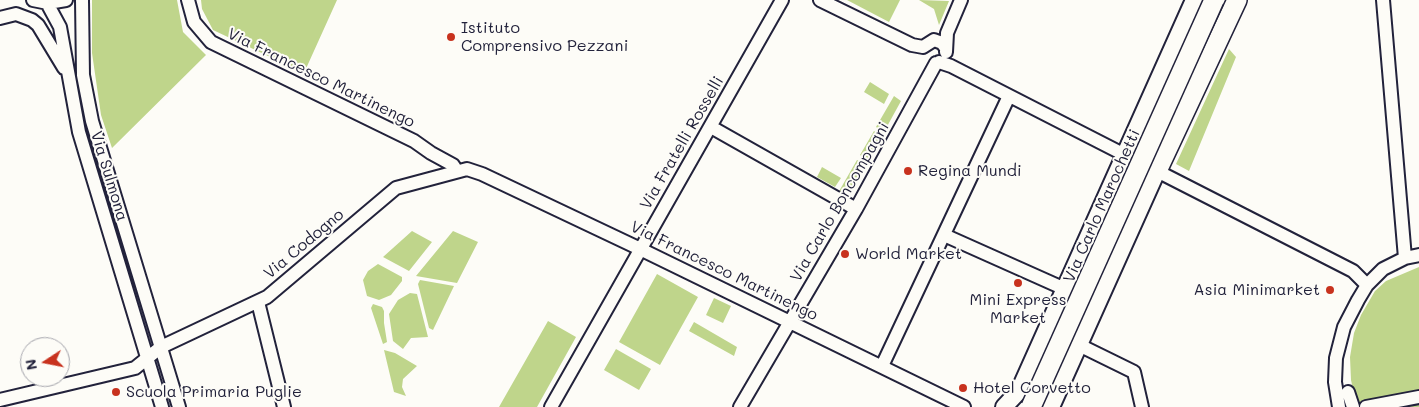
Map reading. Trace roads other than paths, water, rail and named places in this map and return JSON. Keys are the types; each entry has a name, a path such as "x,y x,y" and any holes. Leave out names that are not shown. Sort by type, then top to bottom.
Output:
{"highway":[{"path":"1031,407 1214,0"},
{"path":"1157,171 1237,0"}],"main road":[{"name":"Via Carlo Marochetti","path":"1004,407 1019,391 1194,0"},
{"path":"1051,407 1157,171"}],"street":[{"path":"33,0 47,3 66,0"},
{"name":"Via Sulmona","path":"82,0 81,49 87,98 179,407"},
{"name":"Via Francesco Martinengo","path":"188,0 194,22 211,42 414,141 431,154 462,170 482,174 641,249 964,407"},
{"name":"Via Fratelli Rosselli","path":"551,407 782,0"},
{"path":"820,0 920,48 926,60 943,59 1009,96 1125,155"},
{"name":"Via Carlo Boncompagni","path":"740,407 943,59 947,33 961,0"},
{"path":"1383,0 1405,258"},
{"name":"Via Sulmona","path":"47,3 63,37 67,73 79,132 162,407"},
{"path":"0,18 16,14 32,20 38,25 67,73"},
{"path":"920,48 934,40 942,43 943,59"},
{"path":"882,366 1009,96"},
{"path":"711,127 856,209"},
{"name":"Via Codogno","path":"160,347 258,302 396,188 462,170"},
{"path":"1157,171 1353,271 1367,285"},
{"path":"944,235 1065,290"},
{"path":"1339,407 1335,382 1338,346 1351,313 1367,285 1383,269 1405,258 1419,254"},
{"path":"258,302 284,407"},
{"path":"1079,345 1133,371 1142,407"},
{"path":"0,400 135,368 160,347"},
{"path":"1348,392 1353,407"},
{"path":"1366,407 1419,397"}],"place":[{"name":"Istituto Comprensivo Pezzani","path":"451,37"},
{"name":"Regina Mundi","path":"908,171"},
{"name":"World Market","path":"845,254"},
{"name":"Mini Express Market","path":"1018,283"},
{"name":"Asia Minimarket","path":"1330,290"},
{"name":"Hotel Corvetto","path":"963,388"},
{"name":"Scuola Primaria Puglie","path":"116,392"}]}
